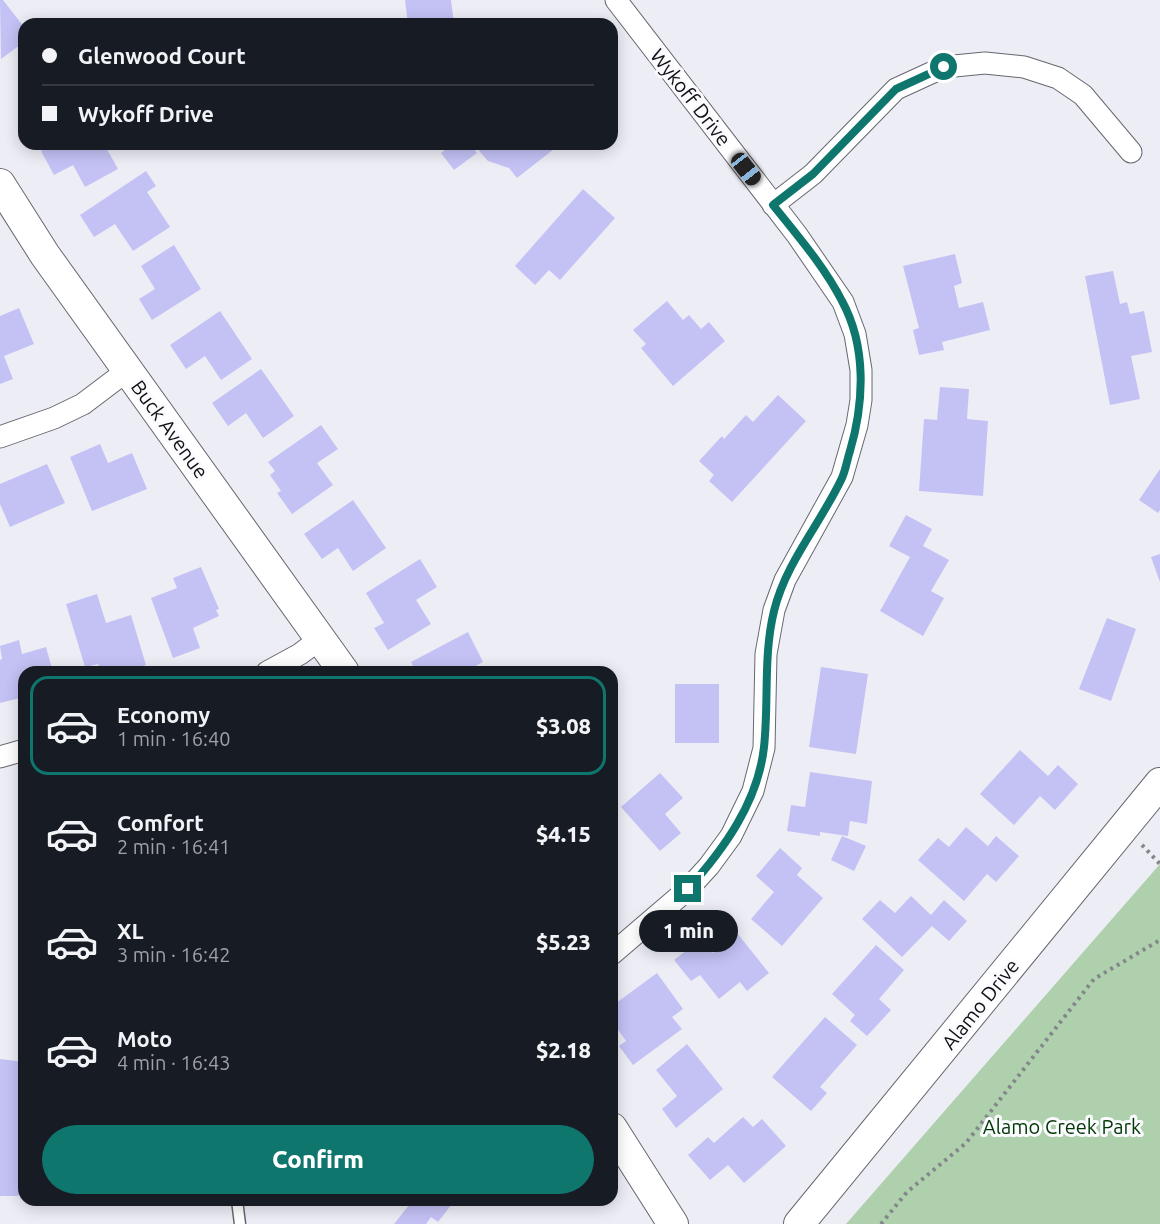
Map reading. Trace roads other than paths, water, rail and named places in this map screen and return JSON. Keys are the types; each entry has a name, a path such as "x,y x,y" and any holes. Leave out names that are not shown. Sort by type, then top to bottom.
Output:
{"street":[{"name":"Wykoff Drive","path":"616,0 814,258 843,302 855,334 861,370 861,400 857,425 842,477 785,580 774,610 766,654 764,748 753,791 731,836 709,866 688,889 618,949"},
{"path":"773,205 813,174 896,89 944,67 995,64 1024,67 1058,78 1083,95 1131,152"},
{"name":"Buck Avenue","path":"0,184 45,255 340,666"},
{"path":"0,437 54,418 83,404 128,370"},
{"path":"278,666 300,654 320,639"},
{"path":"0,757 18,752"},
{"name":"Alamo Drive","path":"799,1224 1160,783"},
{"path":"618,1137 673,1224"}],"lane":[{"path":"238,1206 240,1224"}],"park label":[{"name":"Alamo Creek Park","path":"1062,1126"}]}
